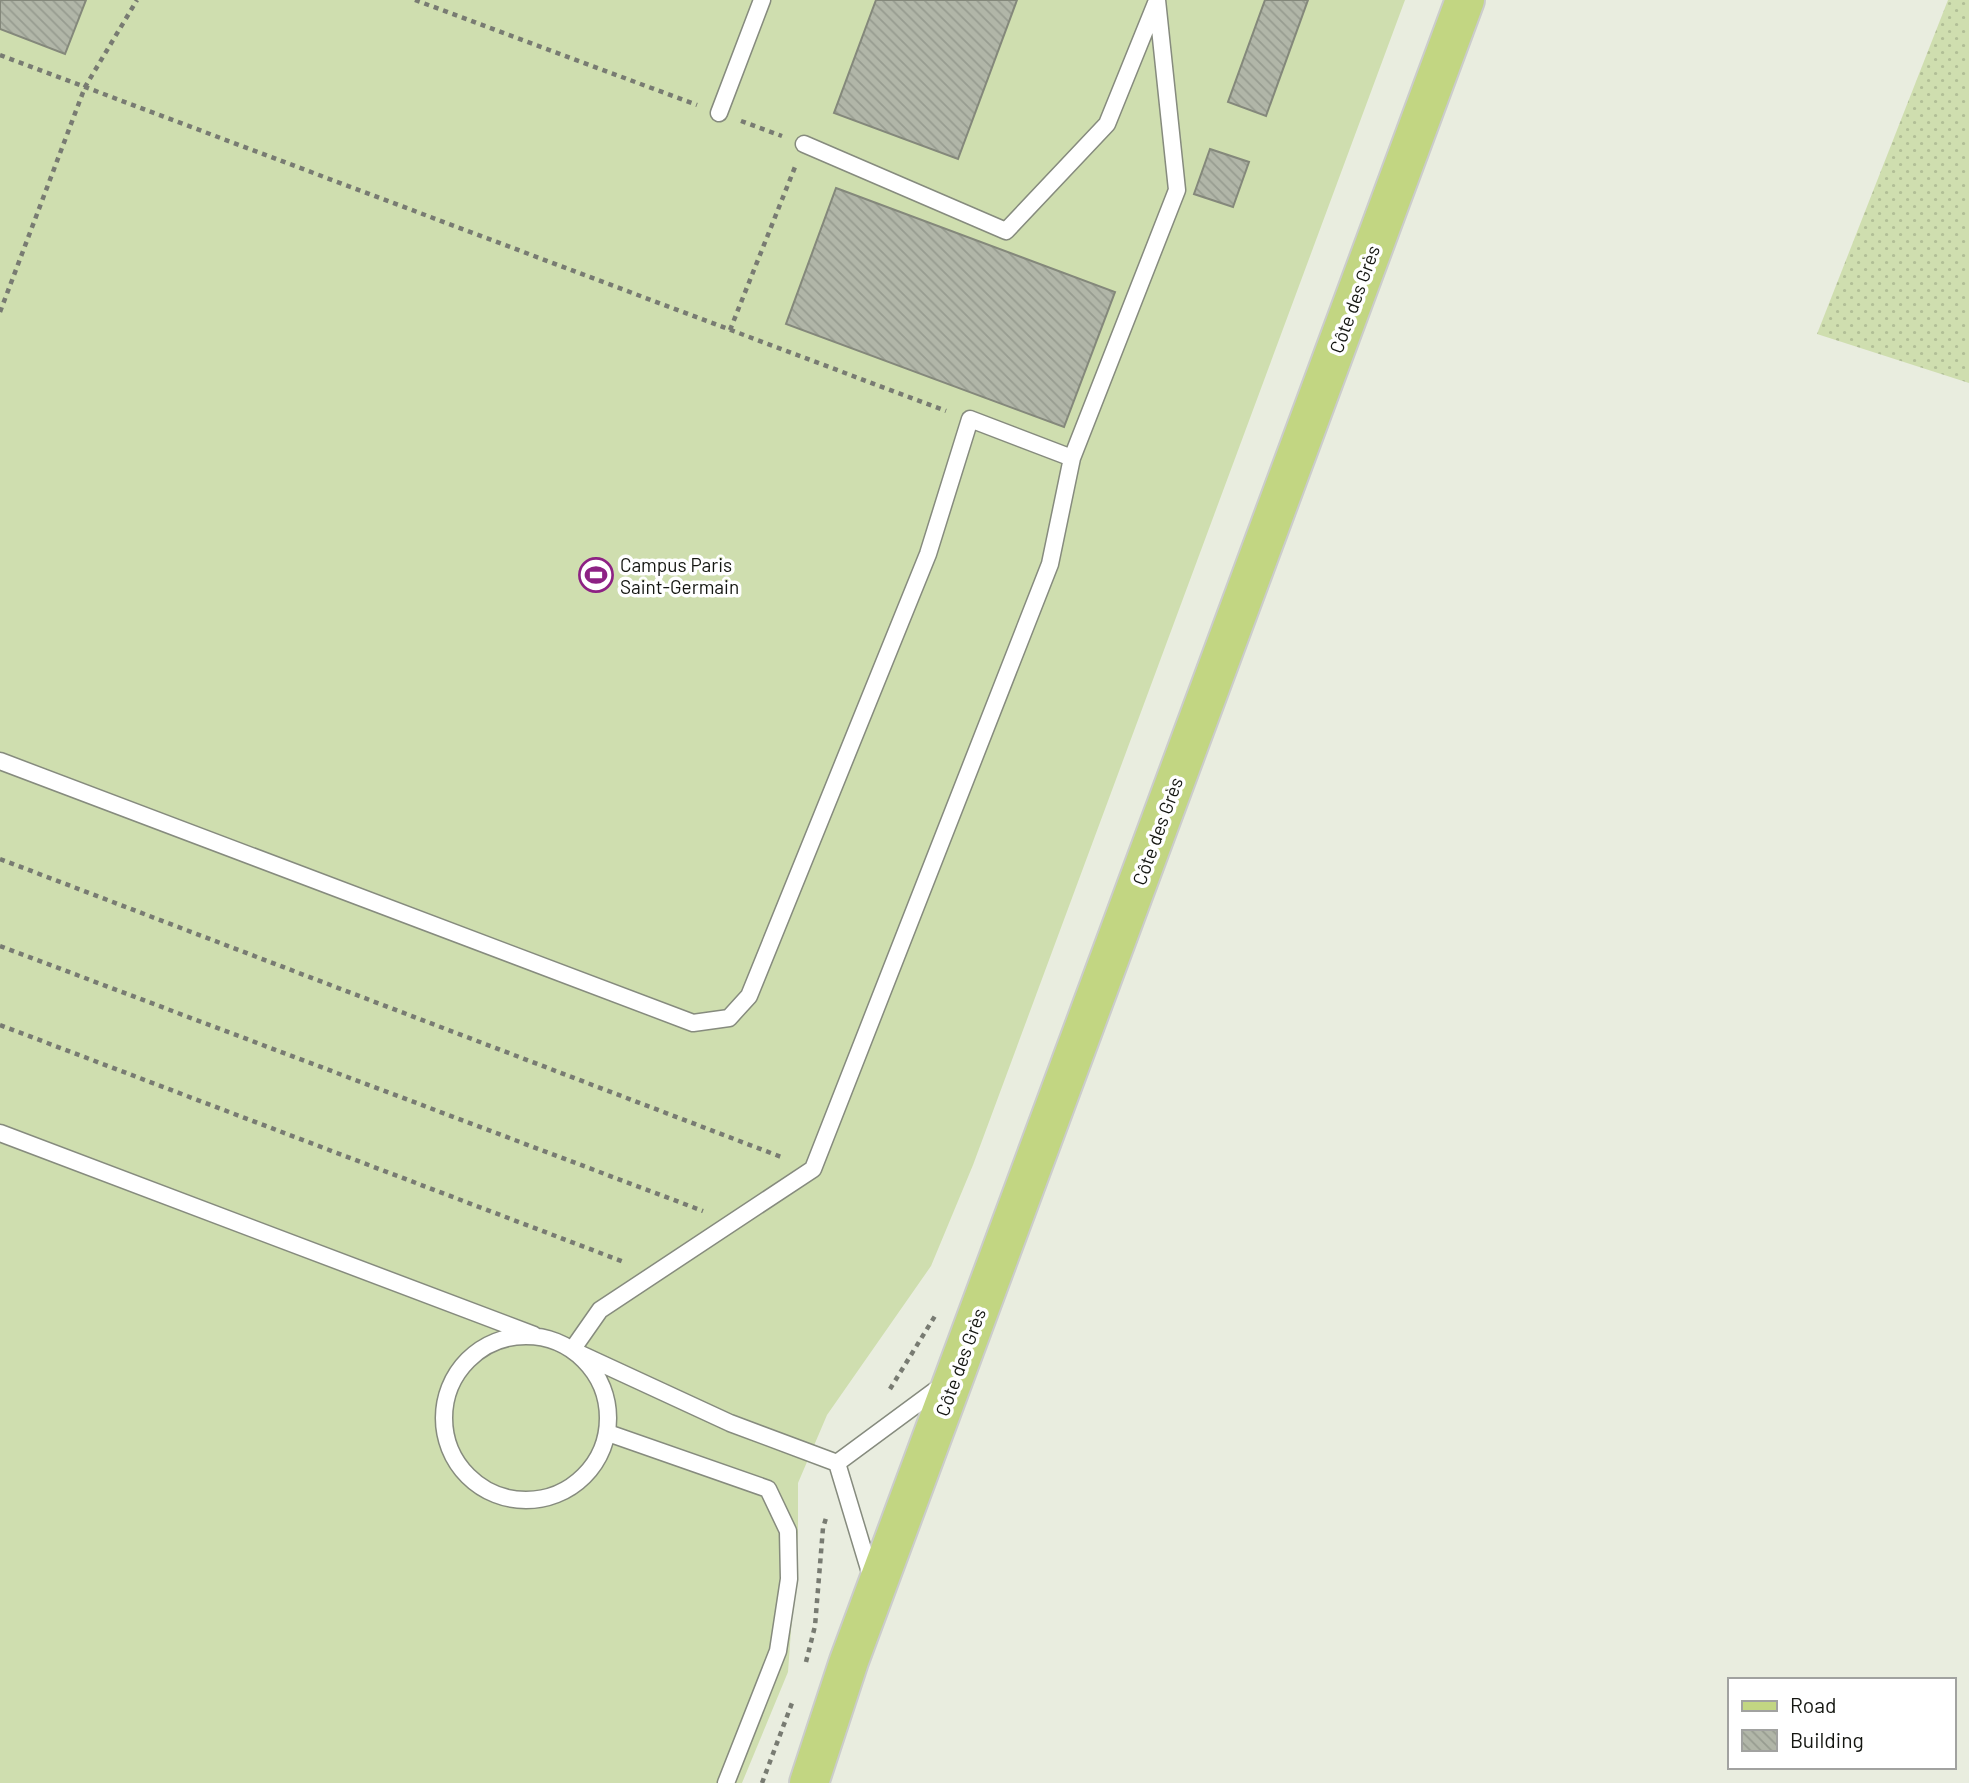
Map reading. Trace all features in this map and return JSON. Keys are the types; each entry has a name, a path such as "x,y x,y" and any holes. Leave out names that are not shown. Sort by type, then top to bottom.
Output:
{"main road":[{"name":"Côte des Grès","path":"809,1783 875,1589 1465,0"},
{"name":"Côte des Grès","path":"796,1783 849,1661"}],"lane":[{"path":"719,113 762,0"},
{"path":"804,144 1006,231 1107,124 1157,0"},
{"path":"572,1350 600,1310 813,1169 1050,564 1072,458 1177,190 1157,0"},
{"path":"0,761 693,1023 729,1018 749,996 918,580 970,419 1072,458"},
{"path":"0,1133 534,1335 554,1340 730,1423 837,1463"},
{"path":"534,1335 510,1337 487,1345 467,1359 452,1379 445,1397 445,1436 451,1454 463,1472 479,1487 498,1496 519,1501 541,1500 564,1491 584,1477 599,1457 608,1433 608,1409 602,1386 590,1366 572,1350"},
{"path":"837,1463 954,1377"},
{"path":"608,1433 768,1489 788,1531 789,1579 778,1651 726,1783"},
{"path":"837,1463 875,1589"}],"path":[{"path":"0,312 85,87 137,0"},
{"path":"415,0 804,144"},
{"path":"0,55 970,419"},
{"path":"730,330 793,171"},
{"path":"0,859 813,1169"},
{"path":"0,946 733,1222"},
{"path":"0,1025 656,1274"}],"green space":[{"name":"Campus Paris Saint-Germain","path":"0,0 1405,0 973,1165 931,1266 827,1415 798,1483 798,1533 788,1672 742,1783 0,1783"},
{"path":"1948,0 1969,0 1969,383 1817,334"}],"building":[{"path":"0,0 86,0 65,54 0,29"},
{"path":"876,0 1017,0 958,159 834,113"},
{"path":"1265,0 1308,0 1266,116 1228,102"},
{"path":"1210,149 1249,162 1233,207 1194,194"},
{"path":"836,188 1115,292 1064,427 786,324"}],"place":[{"name":"Campus Paris Saint-Germain","path":"596,575"}]}
